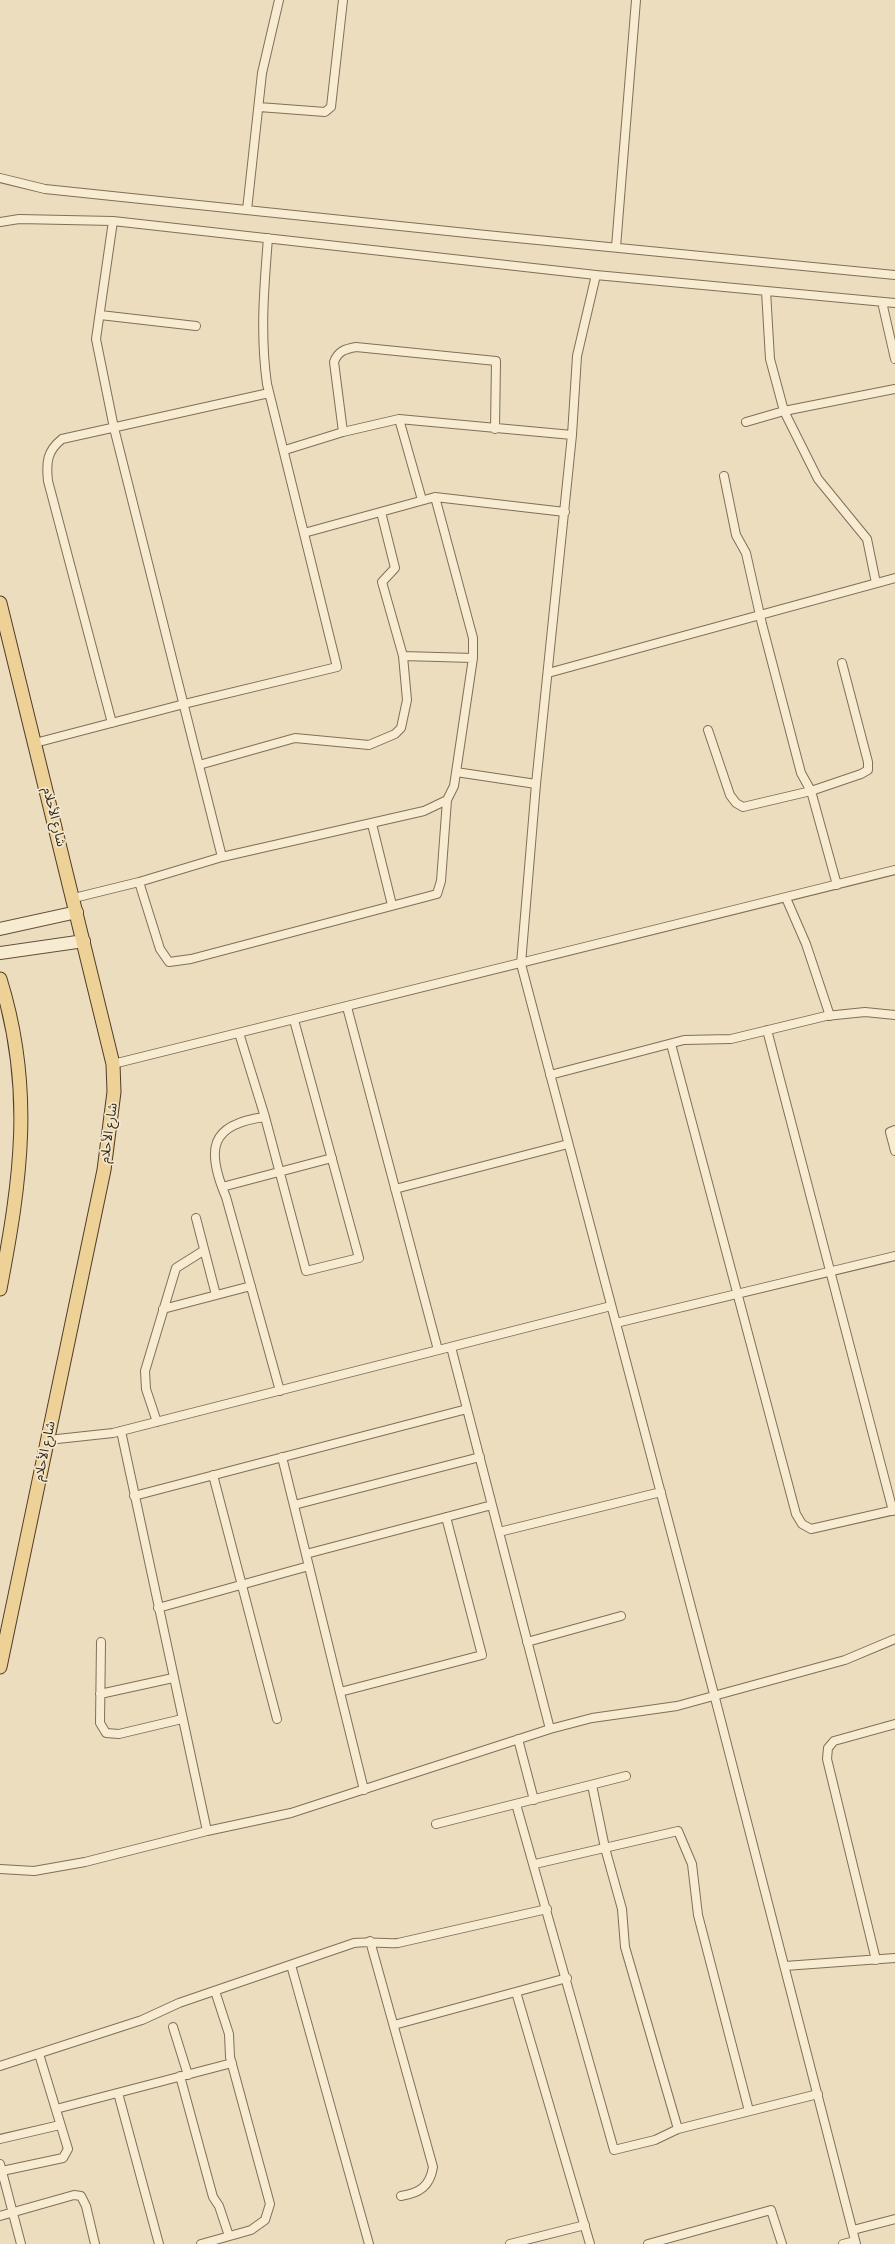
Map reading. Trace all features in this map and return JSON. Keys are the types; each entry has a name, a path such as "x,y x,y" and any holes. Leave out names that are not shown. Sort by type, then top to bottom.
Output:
{"main road":[{"name":"شارع الأحلام","path":"0,603 74,898 113,1064 114,1098 104,1170 0,1667"},
{"path":"0,929 77,912"},
{"path":"0,953 84,940"},
{"path":"0,979 9,1009 19,1066 22,1119 15,1210 0,1289"}],"street":[{"path":"247,210 262,73 279,0"},
{"path":"259,107 325,112 331,107 343,0"},
{"path":"616,247 636,0"},
{"path":"0,178 45,189 895,275"},
{"path":"0,222 19,219 113,221 596,275 895,303"},
{"path":"113,221 96,339 114,428 222,857"},
{"path":"35,743 184,704 337,667 263,359 262,321 268,238"},
{"path":"596,275 577,356 565,512 536,784 521,964 714,1694 856,2242 843,2244"},
{"path":"766,291 770,359 784,411 818,479 867,539 876,583"},
{"path":"882,302 895,359"},
{"path":"100,315 196,326"},
{"path":"343,432 334,362 336,356 345,349 356,347 496,361 494,429"},
{"path":"746,422 784,411 895,389"},
{"path":"112,723 47,469 48,455 53,446 62,439 270,393"},
{"path":"285,450 343,432 399,419 494,429 572,435"},
{"path":"399,419 422,500"},
{"path":"724,476 736,536 746,553 760,616 801,773 811,791 837,885"},
{"path":"304,533 435,497 565,512"},
{"path":"139,882 160,949 169,962 191,959 437,894 441,881 447,800 454,786 473,658 473,638 435,497"},
{"path":"199,765 295,738 369,745 395,734 401,728 408,700 403,656 382,582 395,568 381,512"},
{"path":"548,673 895,578"},
{"path":"403,656 473,658"},
{"path":"708,730 730,795 736,803 743,807 811,791 861,774 868,770 868,762 842,663"},
{"path":"456,772 536,784"},
{"path":"74,898 139,882 222,857 424,811 447,800"},
{"path":"372,824 392,905"},
{"path":"113,1064 895,870"},
{"path":"786,898 806,944 830,1016"},
{"path":"347,1007 438,1350"},
{"path":"550,1075 684,1040 731,1039 830,1016 865,1012 895,1015"},
{"path":"239,1033 265,1117 306,1271 359,1258 294,1020"},
{"path":"671,1044 796,1514 802,1524 811,1528 894,1510 767,1030"},
{"path":"265,1117 244,1120 228,1128 218,1138 214,1157 216,1172 222,1187 251,1286 280,1391"},
{"path":"895,1130 890,1132 895,1151"},
{"path":"395,1189 568,1144"},
{"path":"222,1187 332,1158"},
{"path":"196,1218 203,1251 216,1295"},
{"path":"157,1422 146,1389 145,1371 176,1268 203,1251"},
{"path":"616,1323 895,1256"},
{"path":"163,1309 251,1286"},
{"path":"48,1440 121,1431 611,1306"},
{"path":"451,1346 550,1729"},
{"path":"134,1496 467,1409"},
{"path":"121,1431 207,1831"},
{"path":"282,1457 364,1790"},
{"path":"294,1505 480,1458"},
{"path":"213,1475 277,1719"},
{"path":"499,1532 661,1492"},
{"path":"306,1554 492,1505"},
{"path":"340,1692 482,1655 446,1517"},
{"path":"158,1608 309,1566"},
{"path":"527,1642 621,1616"},
{"path":"0,1869 34,1871 85,1862 207,1831 292,1813 550,1729 592,1718 677,1706 714,1694 845,1660 895,1639"},
{"path":"102,1642 100,1723 106,1733 119,1734 182,1719"},
{"path":"100,1694 174,1678"},
{"path":"876,1960 827,1759 828,1748 834,1741 895,1724"},
{"path":"518,1739 534,1800"},
{"path":"436,1824 626,1776"},
{"path":"592,1785 605,1848 622,1909 625,1947 678,2129"},
{"path":"516,1804 548,1909 614,2150 655,2140 678,2129 818,2094"},
{"path":"535,1864 678,1830 692,1864 698,1915 749,2111"},
{"path":"0,2066 142,2020 178,2003 354,1943 370,1941 384,1944 398,1943 548,1909"},
{"path":"370,1941 433,2167 432,2177 425,2187 415,2194 401,2196"},
{"path":"785,1966 895,1958"},
{"path":"291,1965 370,2244"},
{"path":"394,2025 567,1978"},
{"path":"201,2244 251,2230 265,2220 270,2204 232,2063 229,2034 215,1991"},
{"path":"516,1992 590,2244"},
{"path":"173,2027 213,2197 219,2206 229,2236"},
{"path":"21,2244 1,2167 63,2158 68,2149 39,2054"},
{"path":"56,2109 232,2063"},
{"path":"118,2093 159,2244"},
{"path":"0,2139 60,2125"},
{"path":"0,2216 74,2195 81,2196 86,2206 95,2244"},
{"path":"648,2244 771,2210 782,2244"},
{"path":"853,2230 895,2220"},
{"path":"510,2244 584,2225"}]}
